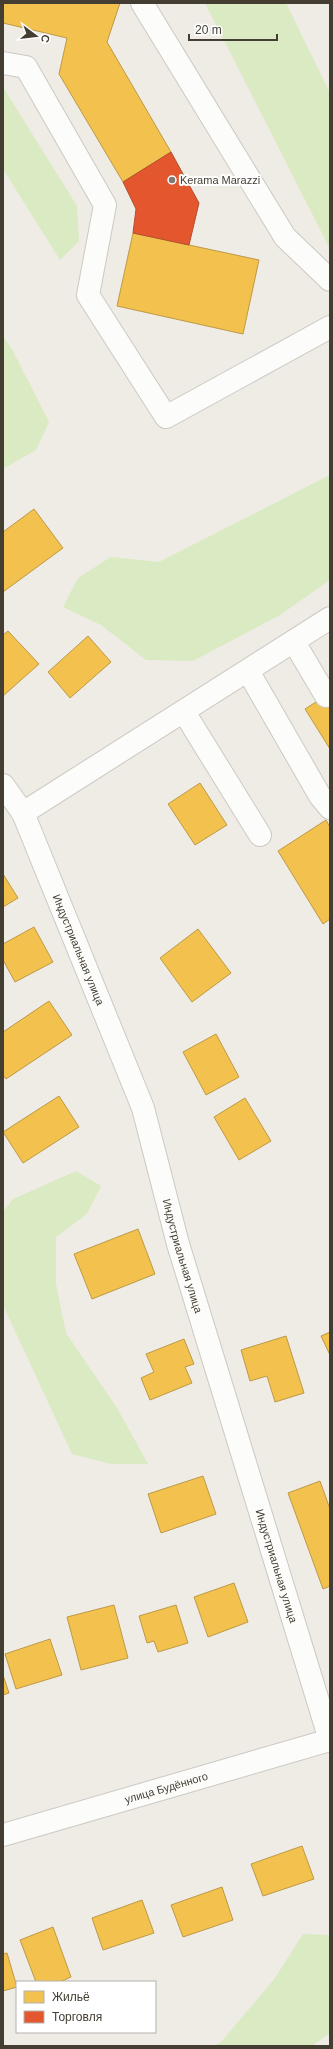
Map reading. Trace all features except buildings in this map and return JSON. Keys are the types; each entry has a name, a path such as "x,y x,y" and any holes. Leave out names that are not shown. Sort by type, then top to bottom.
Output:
{"street":[{"path":"142,3 285,237 330,280"},
{"path":"3,63 26,67 105,205 88,295 166,416 330,327"},
{"path":"23,813 330,618"},
{"path":"294,642 326,696"},
{"path":"248,671 320,796 330,808"},
{"path":"184,712 260,835"},
{"name":"Индустриальная улица","path":"3,785 23,813 143,1108 178,1244 330,1740"},
{"name":"улица Будённого","path":"3,1835 330,1740"}],"green space":[{"path":"205,3 286,3 330,93 330,249"},
{"path":"3,87 77,206 79,241 60,260 3,169"},
{"path":"3,336 13,351 49,422 36,450 3,469"},
{"path":"330,475 330,580 280,615 193,661 146,660 101,625 63,607 78,578 111,557 159,562"},
{"path":"76,1171 101,1186 87,1214 56,1237 56,1284 66,1333 117,1408 148,1464 111,1464 72,1454 3,1305 3,1212 13,1199"},
{"path":"303,1934 330,1935 330,2033 312,2046 214,2046 221,2042 275,1978"}],"place":[{"name":"Kerama Marazzi","path":"172,180"}]}
